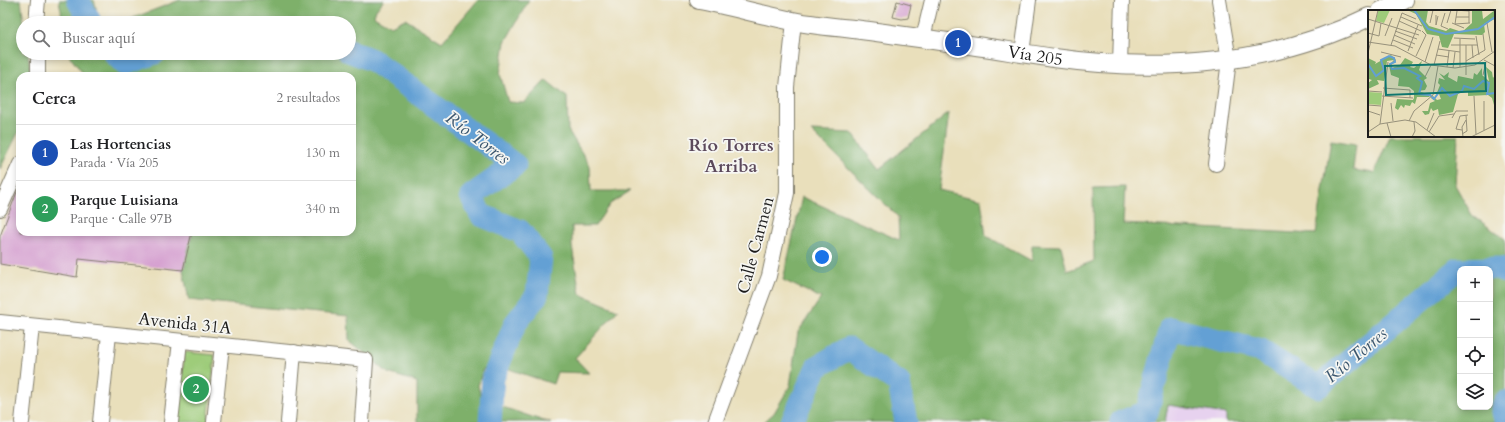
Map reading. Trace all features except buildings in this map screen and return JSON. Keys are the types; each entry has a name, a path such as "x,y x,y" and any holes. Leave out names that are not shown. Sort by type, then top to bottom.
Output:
{"main road":[{"name":"Vía 205","path":"700,0 729,3 794,21 923,38 1055,58 1120,64 1153,65 1229,60 1262,54 1303,43 1349,27 1368,18"},
{"path":"1383,10 1404,0"}],"street":[{"path":"37,16 38,0"},
{"path":"923,38 932,0"},
{"path":"1022,53 1029,0"},
{"path":"1120,64 1122,0"},
{"path":"1216,164 1229,60 1219,0"},
{"name":"Calle Carmen","path":"715,422 769,276 787,193 787,87 794,21"},
{"path":"38,60 38,72"},
{"path":"0,209 16,173"},
{"name":"Avenida 31A","path":"0,322 366,360 362,422"},
{"path":"22,422 32,326"},
{"path":"100,422 109,334"},
{"path":"171,422 180,341"},
{"path":"214,422 222,345"},
{"path":"288,422 294,352"}],"shaded area":[{"path":"1167,405 1226,414 1226,422 1165,422"}],"green space":[{"path":"0,0 21,0 23,16 16,16 16,60 29,60 30,72 16,72 16,137 0,169"},
{"path":"59,0 94,0 98,16 62,16"},
{"path":"180,0 384,0 376,10 374,16 391,26 405,19 442,42 478,0 529,0 505,42 500,74 508,102 524,103 546,80 567,97 568,130 590,166 591,191 630,191 610,204 595,226 572,226 572,246 580,294 618,310 575,358 589,373 557,372 553,384 509,369 483,369 478,386 482,400 551,422 417,422 417,382 388,373 349,340 348,316 189,300 183,270 191,236 356,236 356,72 82,72 72,60 356,60 356,16 138,16"},
{"path":"949,113 939,190 981,200 986,236 1032,261 1032,245 1061,246 1067,271 1094,261 1093,188 1125,187 1123,224 1316,234 1331,140 1356,144 1353,170 1374,173 1390,137 1458,137 1455,185 1472,215 1505,239 1505,422 1226,422 1226,414 1168,405 1165,422 764,422 774,413 790,386 798,332 821,298 783,280 802,197 899,240 898,217 811,131 852,133 879,169"},
{"path":"185,352 215,355 208,422 176,422"}],"waterway":[{"name":"Río Torres","path":"78,0 87,16"},
{"name":"Río Torres","path":"356,54 372,60 515,165 471,196 481,215 520,231 541,258 537,295 515,324 493,378 490,422"},
{"name":"Río Torres","path":"121,60 125,64 136,60"},
{"name":"Río Torres","path":"1121,422 1147,412 1170,328 1261,351 1318,387 1458,269 1500,268 1505,272"},
{"name":"Río Torres","path":"792,422 817,367 849,348 899,383 906,422"},
{"name":"Río Torres","path":"1505,402 1502,409 1505,419"}],"place":[{"name":"Las Hortencias","path":"958,43"},
{"name":"Parque Luisiana","path":"196,389"}],"district":[{"name":"Río Torres Arriba","path":"731,155"}]}
